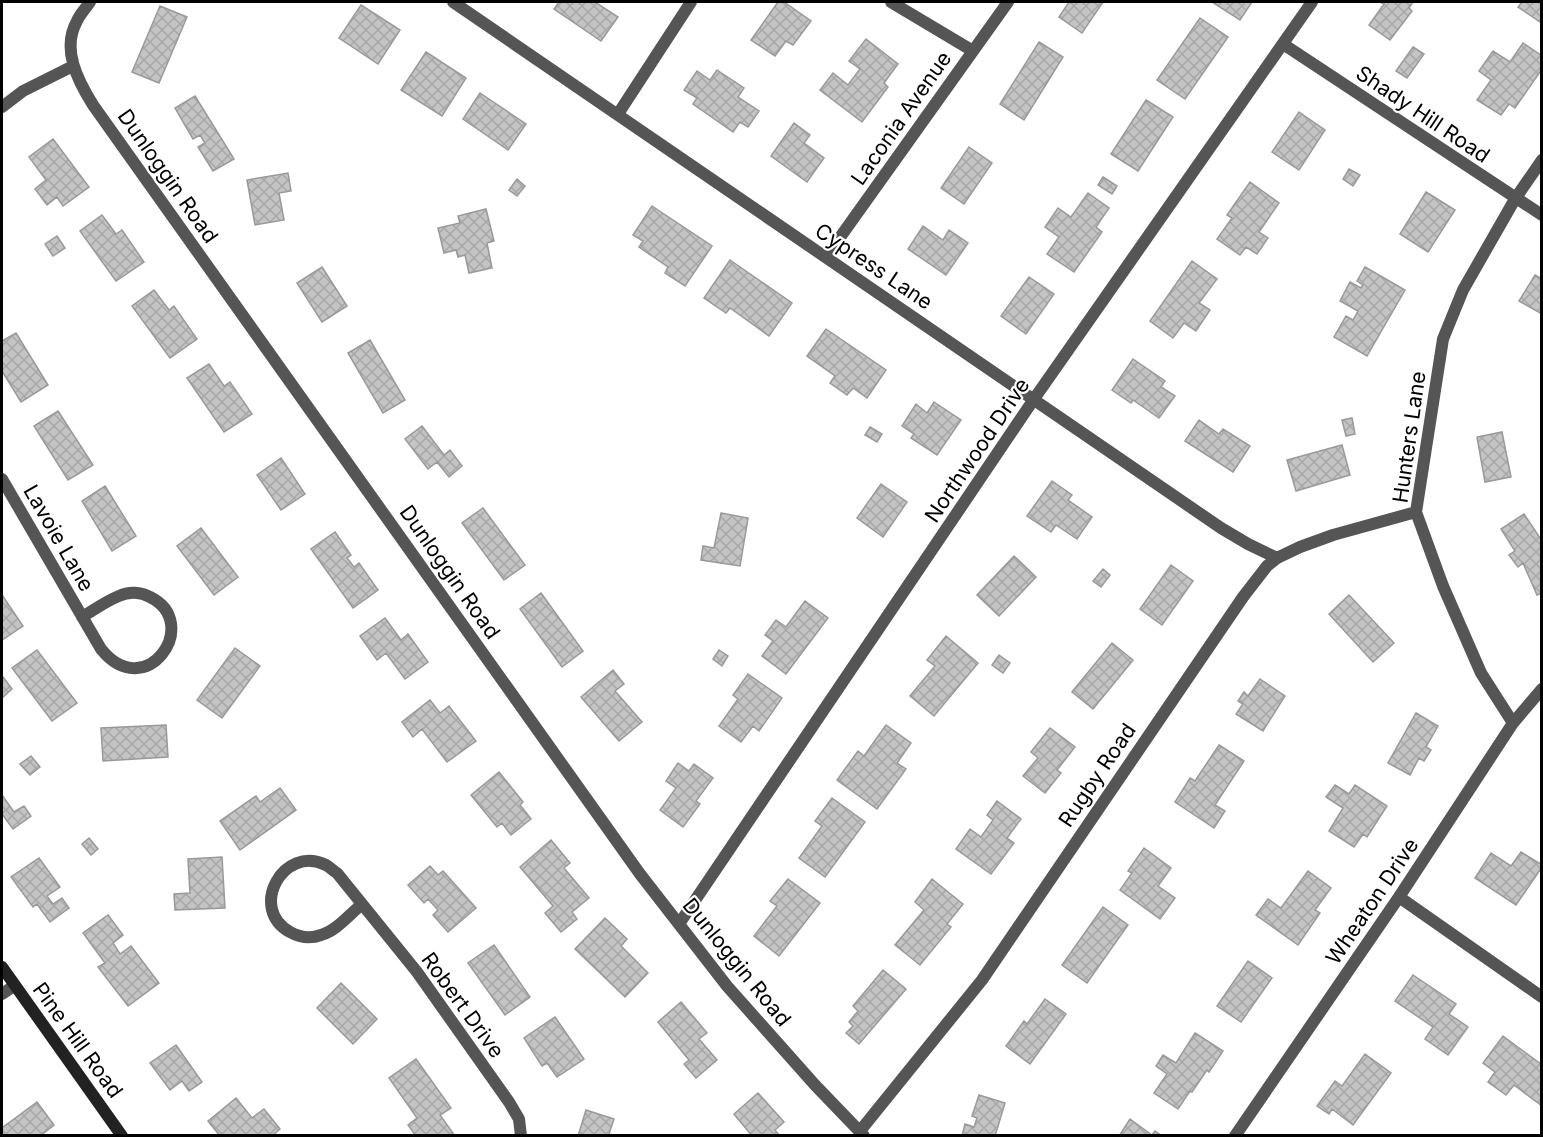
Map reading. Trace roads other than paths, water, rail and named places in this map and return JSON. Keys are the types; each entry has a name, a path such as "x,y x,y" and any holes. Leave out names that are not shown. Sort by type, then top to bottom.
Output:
{"street":[{"name":"Dunloggin Road","path":"90,2 75,23 70,45 73,66 93,105 626,854 727,986 815,1085 862,1133"},
{"name":"Cypress Lane","path":"453,2 1221,528 1277,558"},
{"path":"618,114 691,2"},
{"path":"891,2 973,51"},
{"name":"Laconia Avenue","path":"826,257 1008,2"},
{"name":"Northwood Drive","path":"679,924 1034,399 1312,2"},
{"name":"Shady Hill Road","path":"1283,44 1542,215"},
{"path":"2,107 23,92 73,66"},
{"name":"Hunters Lane","path":"1513,723 1481,673 1443,586 1416,512 1443,339 1463,290 1515,199 1542,160"},
{"name":"Lavoie Lane","path":"2,479 82,617 101,649 109,659 120,666 133,668 146,666 157,660 170,641 169,617 163,606 143,594 131,593 119,596 82,617"},
{"name":"Rugby Road","path":"862,1133 982,980 1243,597 1267,566 1277,558 1300,547 1333,535 1416,512"},
{"name":"Wheaton Drive","path":"1234,1136 1399,897 1513,723 1542,689"},
{"name":"Robert Drive","path":"361,905 333,929 322,935 297,936 277,921 272,909 271,896 274,884 281,874 291,866 302,862 327,865 337,873 417,972 509,1102 519,1119 521,1136"},
{"path":"1399,897 1542,997"},
{"name":"Pine Hill Road","path":"2,968 122,1136"},
{"path":"2,994 14,986"}]}
